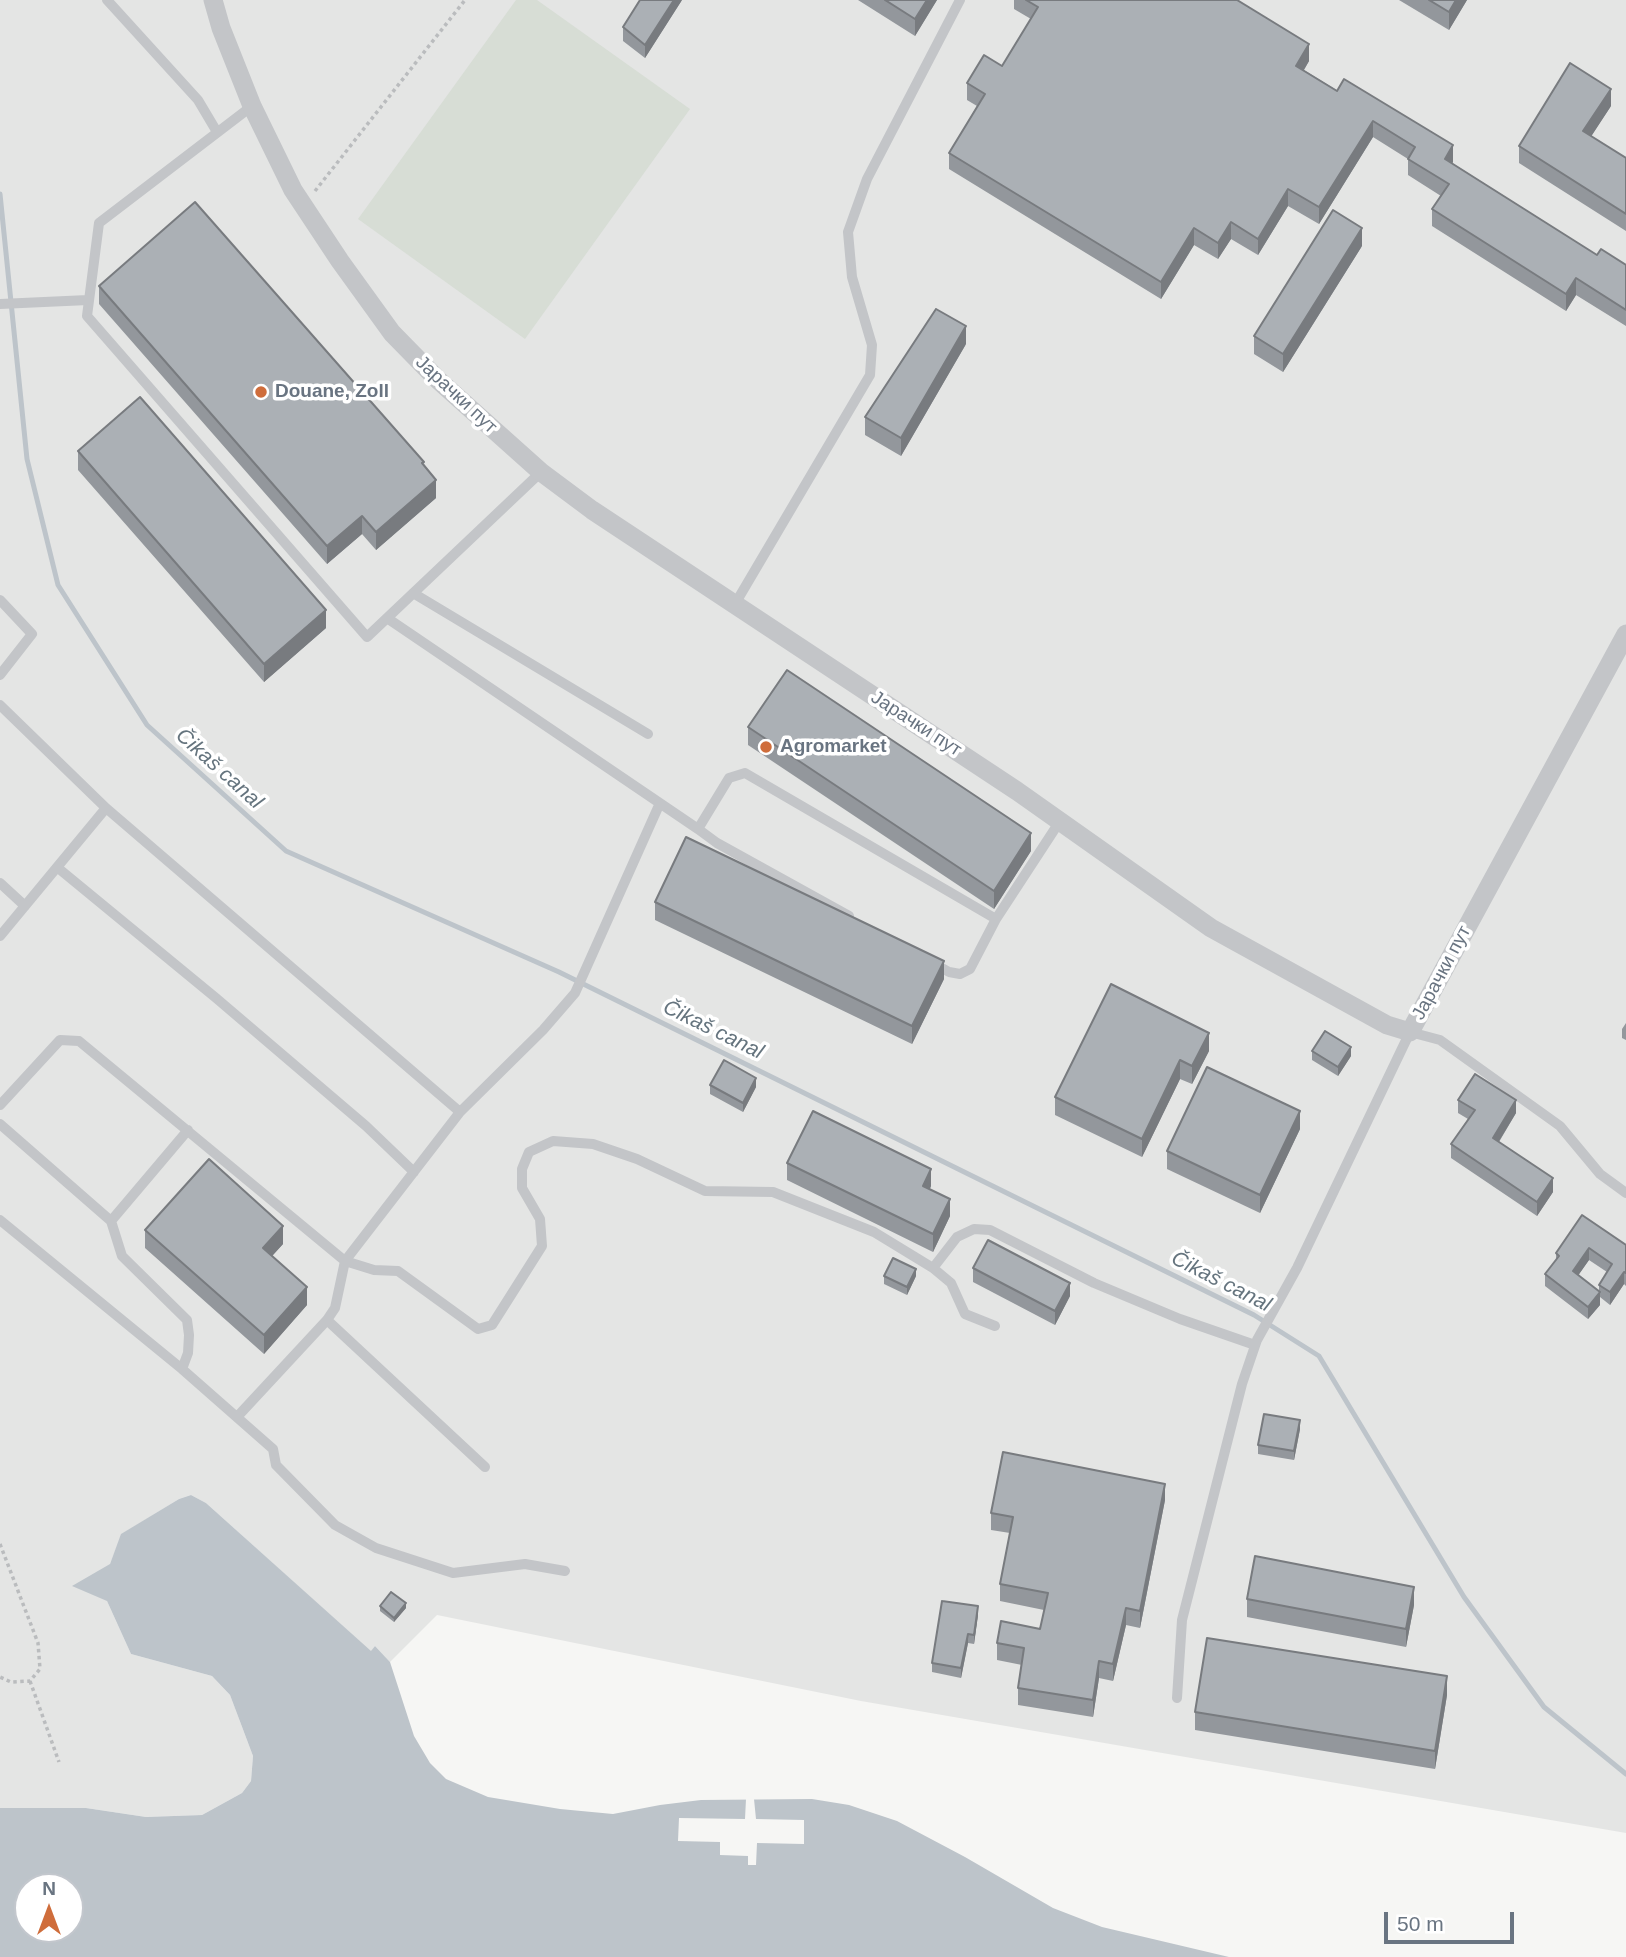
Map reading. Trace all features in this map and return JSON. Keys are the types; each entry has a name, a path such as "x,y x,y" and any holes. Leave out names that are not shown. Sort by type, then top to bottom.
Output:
{"street":[{"name":"Јарачки пут","path":"214,0 221,28 252,106 293,190 392,333 437,379 541,472 592,510 1060,821 1211,928 1387,1025 1410,1032 1626,634"}],"lane":[{"path":"107,0 198,100 217,132"},
{"path":"734,604 870,375 872,345 852,277 848,232 867,179 960,0"},
{"path":"252,106 99,223 87,316 367,637 541,472"},
{"path":"0,304 88,300"},
{"path":"413,593 648,734"},
{"path":"0,600 32,634 0,675"},
{"path":"387,618 717,843 863,924"},
{"path":"0,705 106,808 460,1112"},
{"path":"698,829 729,778 745,773 996,919"},
{"path":"237,1417 327,1320 335,1308 345,1261 460,1112 543,1030 575,993 660,803"},
{"path":"0,936 106,808"},
{"path":"925,958 949,972 960,974 970,969 996,919 1060,821"},
{"path":"58,868 366,1126 414,1172"},
{"path":"0,883 25,906"},
{"path":"1177,1698 1182,1620 1242,1384 1256,1343 1297,1268 1410,1032 1440,1041 1560,1126 1600,1174 1626,1193"},
{"path":"0,1105 60,1040 79,1041 345,1261 374,1270 398,1271 478,1329 492,1325 542,1246 540,1219 522,1188 522,1170 529,1152 553,1141 593,1144 637,1159 705,1191 773,1192 874,1232 933,1268 951,1283 965,1314 995,1326"},
{"path":"0,1124 111,1221 122,1256 187,1320 188,1353 182,1369"},
{"path":"111,1221 188,1130"},
{"path":"0,1220 182,1369 273,1449 276,1465 335,1525 376,1548 453,1573 525,1564 565,1570"},
{"path":"933,1268 957,1237 974,1229 990,1230 1094,1283 1180,1319 1256,1343"},
{"path":"327,1320 485,1467"}],"path":[{"path":"304,205 465,0"},
{"path":"0,1544 38,1643 40,1669 30,1681 11,1682 0,1677"},
{"path":"30,1681 59,1762"}],"shaded area":[{"path":"0,0 1626,0 1626,1833 861,1701 437,1615 390,1662 375,1646 371,1652 206,1503 191,1495 179,1499 122,1534 110,1564 107,1601 131,1654 212,1676 230,1695 253,1756 251,1781 242,1793 202,1815 146,1817 86,1808 0,1808"},
{"path":"516,0 537,0 690,109 525,339 358,219"},
{"path":"191,1495 206,1503 371,1651 375,1646 390,1662 414,1736 430,1763 446,1779 488,1797 560,1809 613,1814 701,1800 812,1799 849,1805 897,1821 1053,1908 1102,1927 1229,1957 0,1957 0,1808 86,1808 146,1817 202,1815 242,1793 251,1781 253,1756 230,1695 212,1676 131,1654 107,1601 72,1586 110,1564 121,1534 179,1499"}],"pier":[{"path":"746,1799 754,1799 756,1819 804,1820 804,1844 757,1843 756,1865 748,1865 748,1856 720,1855 720,1842 678,1841 679,1818 745,1819"}],"building":[{"path":"640,0 674,0 645,45 623,27"},
{"path":"885,0 927,0 915,19"},
{"path":"1026,0 1237,0 1309,44 1296,66 1337,91 1344,79 1453,145 1445,159 1597,255 1601,249 1626,265 1626,310 1576,278 1566,294 1432,209 1449,184 1408,159 1415,147 1373,121 1319,207 1288,189 1258,239 1231,222 1218,243 1194,228 1161,282 949,153 985,94 967,83 984,55 1002,66 1038,7"},
{"path":"1429,0 1456,0 1449,12"},
{"path":"1570,63 1611,89 1583,131 1626,158 1626,214 1519,146"},
{"name":"Douane, Zoll","path":"195,202 424,462 422,463 436,480 376,532 362,516 327,546 99,286"},
{"path":"1333,210 1362,228 1283,354 1254,336"},
{"path":"936,309 966,326 901,438 865,417"},
{"path":"140,397 326,610 264,664 78,451"},
{"path":"787,670 1031,833 994,891 748,727"},
{"path":"686,837 944,961 912,1026 655,902"},
{"path":"1111,984 1209,1033 1192,1066 1180,1060 1142,1139 1055,1097"},
{"path":"1325,1031 1351,1047 1338,1067 1312,1051"},
{"path":"724,1060 756,1078 743,1103 710,1085"},
{"path":"1207,1067 1300,1111 1260,1195 1167,1151"},
{"path":"1475,1074 1516,1100 1493,1138 1553,1178 1537,1202 1451,1144 1475,1110 1458,1100"},
{"path":"813,1111 931,1169 923,1186 950,1199 933,1234 787,1163"},
{"path":"209,1159 283,1226 263,1248 307,1287 264,1335 145,1230"},
{"path":"1582,1215 1626,1245 1626,1273 1624,1272 1610,1292 1599,1285 1612,1264 1589,1248 1573,1271 1600,1292 1588,1307 1545,1274 1559,1256 1556,1253"},
{"path":"988,1240 1070,1283 1055,1311 973,1268"},
{"path":"893,1258 916,1269 907,1287 884,1276"},
{"path":"1264,1414 1300,1420 1294,1451 1258,1445"},
{"path":"1003,1452 1165,1484 1140,1611 1126,1608 1113,1664 1099,1661 1093,1700 1018,1688 1024,1648 997,1643 1001,1621 1040,1629 1048,1593 1000,1584 1013,1517 991,1513"},
{"path":"1255,1556 1414,1587 1406,1629 1247,1599"},
{"path":"391,1592 406,1603 394,1618 380,1606"},
{"path":"942,1601 978,1606 974,1635 968,1634 961,1668 932,1663"},
{"path":"1207,1638 1447,1676 1435,1751 1195,1712"}],"waterway":[{"name":"Čikaš canal","path":"0,194 27,459 58,585 147,725 286,851 559,972 1254,1315 1319,1356 1464,1597 1544,1707 1626,1774"}],"place":[{"name":"Douane, Zoll","path":"261,392"},
{"name":"Agromarket","path":"766,747"}]}
